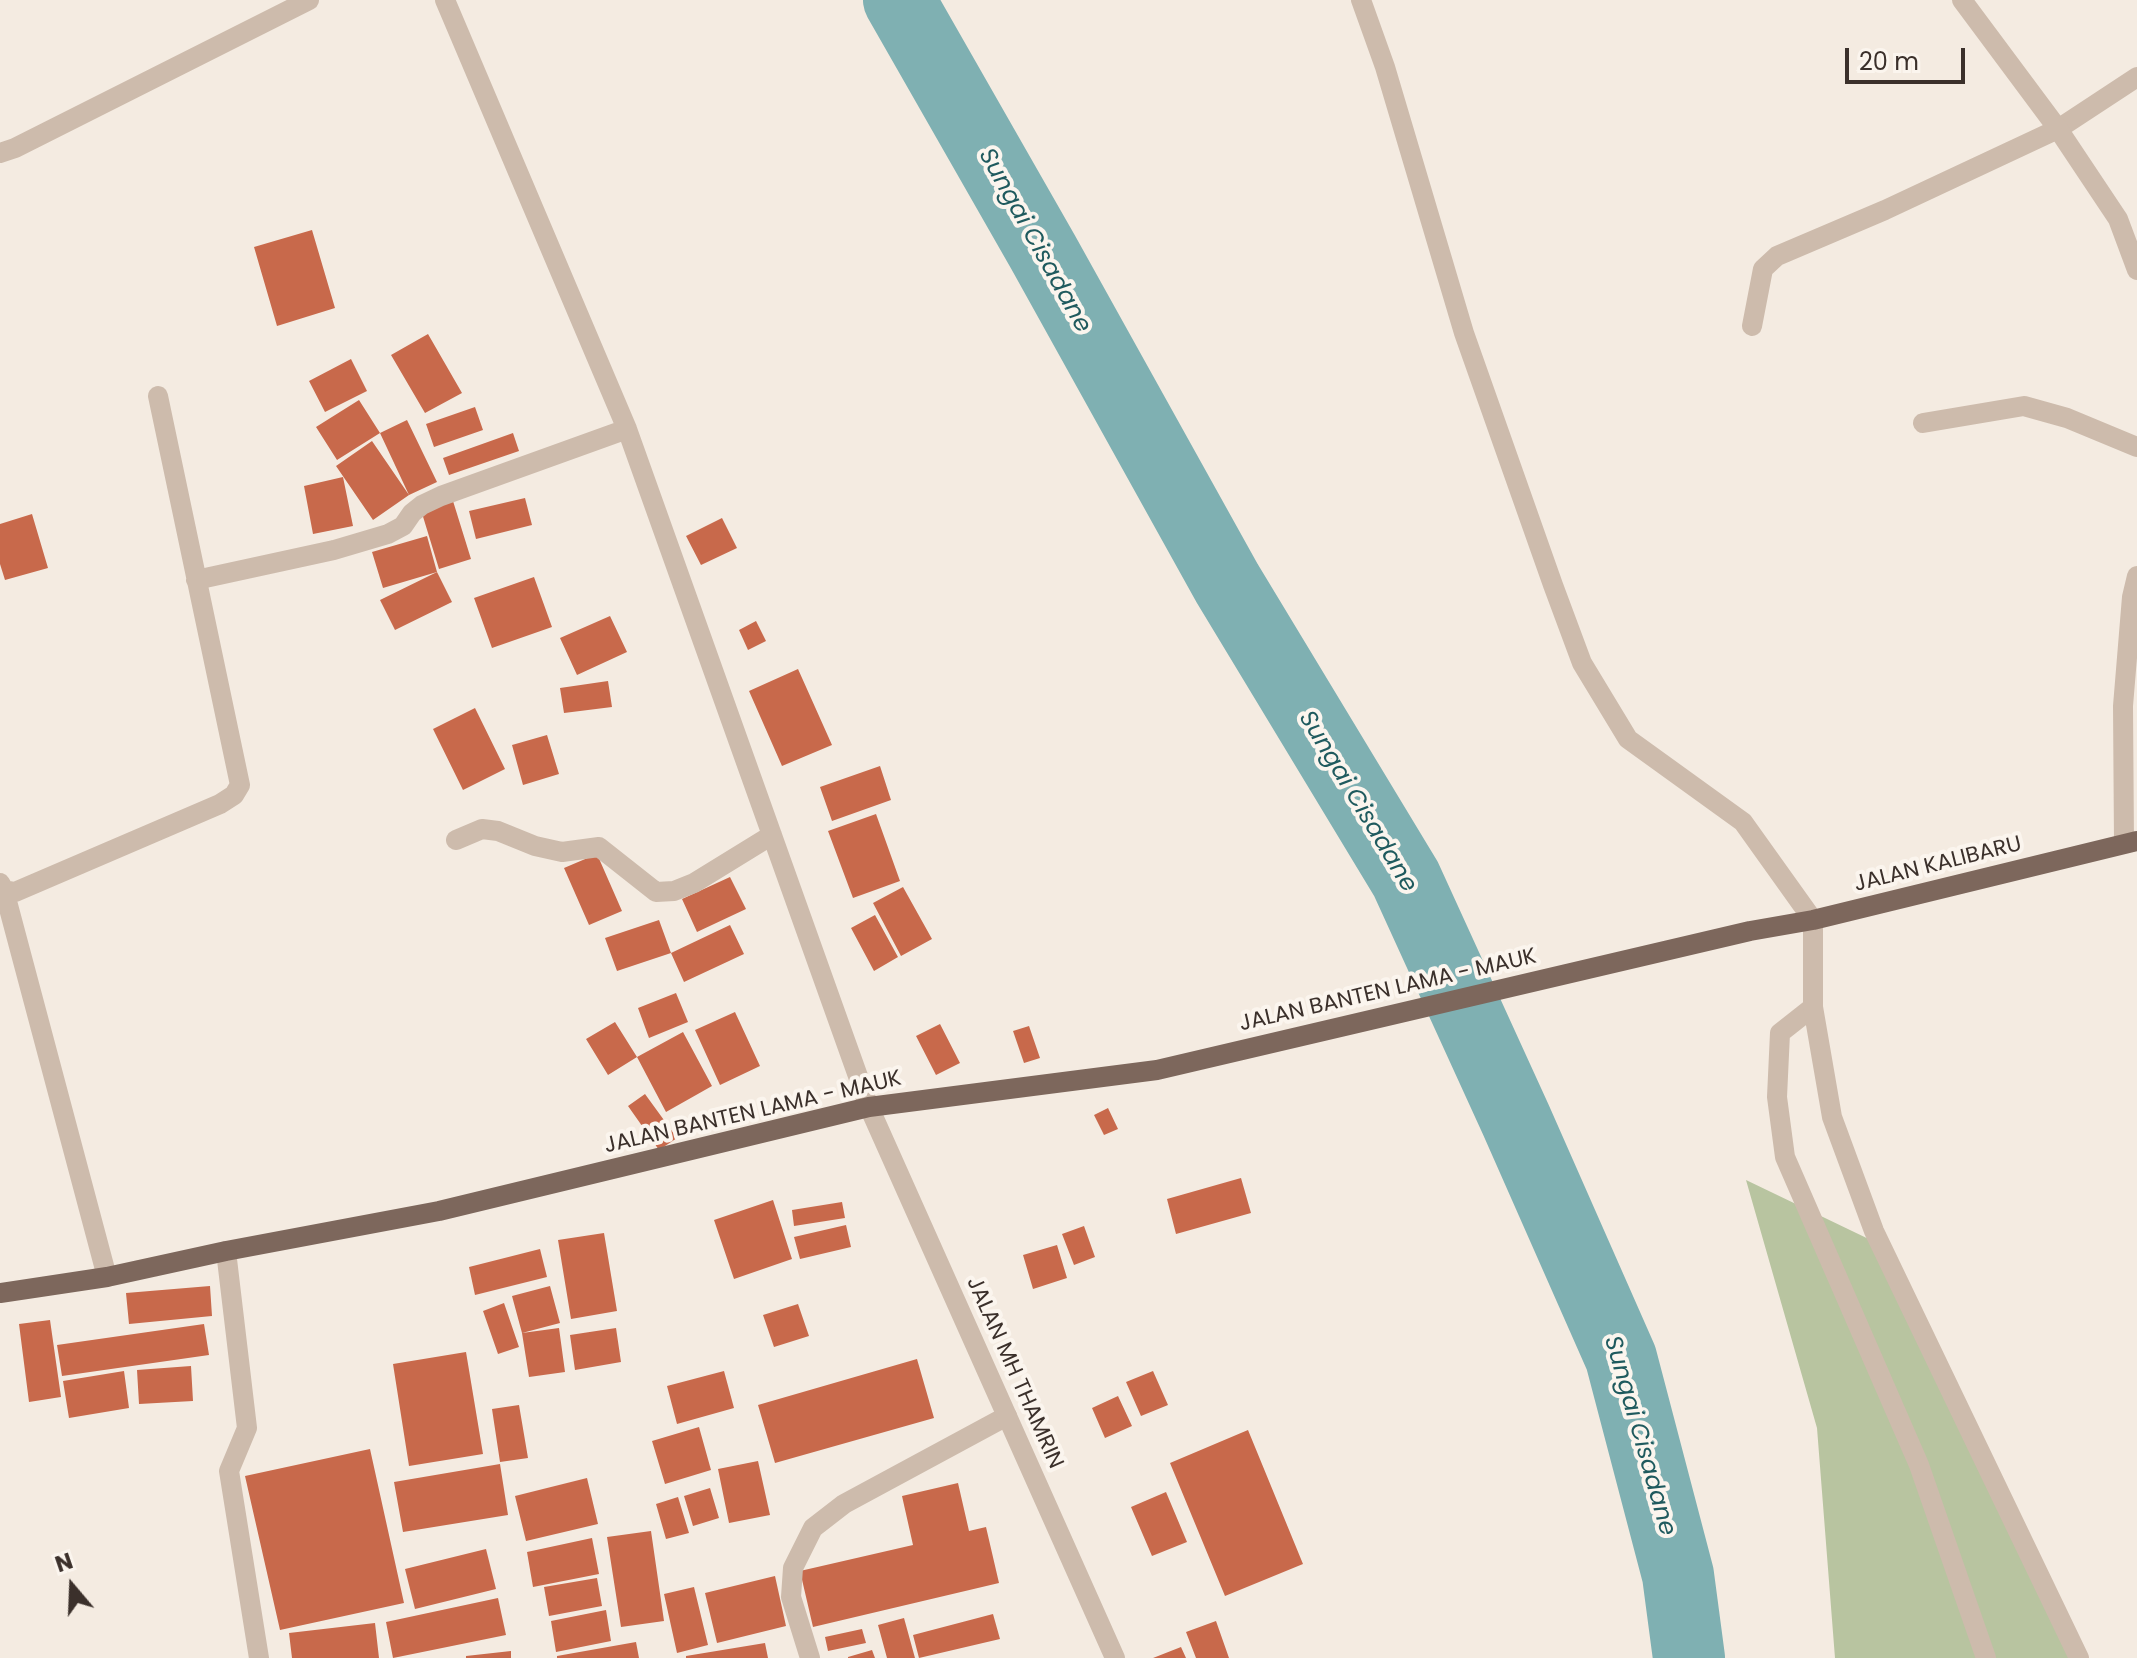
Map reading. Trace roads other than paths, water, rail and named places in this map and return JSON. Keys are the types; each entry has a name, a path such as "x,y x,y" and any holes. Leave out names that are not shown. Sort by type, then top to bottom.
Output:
{"main road":[{"name":"JALAN KALIBARU","path":"1750,931 1813,920 2131,842"},
{"name":"JALAN BANTEN LAMA - MAUK","path":"0,1293 107,1277 439,1211 869,1107 1157,1070 1750,931"}],"street":[{"path":"0,153 309,0"},
{"name":"JALAN MH THAMRIN","path":"445,0 627,429 869,1107 1115,1658"},
{"path":"1361,0 1385,67 1464,333 1582,663 1628,739 1743,822 1813,920 1813,1007 1832,1117 1874,1231 2079,1658"},
{"path":"1962,0 2058,129 2118,219 2137,270"},
{"path":"1752,326 1763,269 1777,256 1885,210 2058,129 2137,77"},
{"path":"2,887 15,892 220,804 234,795 240,785 158,396"},
{"path":"1923,423 2024,406 2067,418 2137,447"},
{"path":"196,580 334,550 388,534 403,526 422,505 441,496 627,429"},
{"path":"2131,842 2123,706 2132,597 2137,576"},
{"path":"456,840 482,829 498,831 535,846 562,852 599,847 656,892 674,891 694,883 772,835"},
{"path":"2,887 107,1277"},
{"path":"1813,1007 1780,1033 1777,1097 1785,1157 1919,1465 1986,1658"},
{"path":"226,1251 247,1428 229,1471 259,1658"},
{"path":"810,1658 791,1597 793,1568 813,1528 844,1504 1007,1416"}],"waterway":[{"name":"Sungai Cisadane","path":"899,0 1227,583 1406,879 1621,1358 1678,1575 1689,1658"}]}
